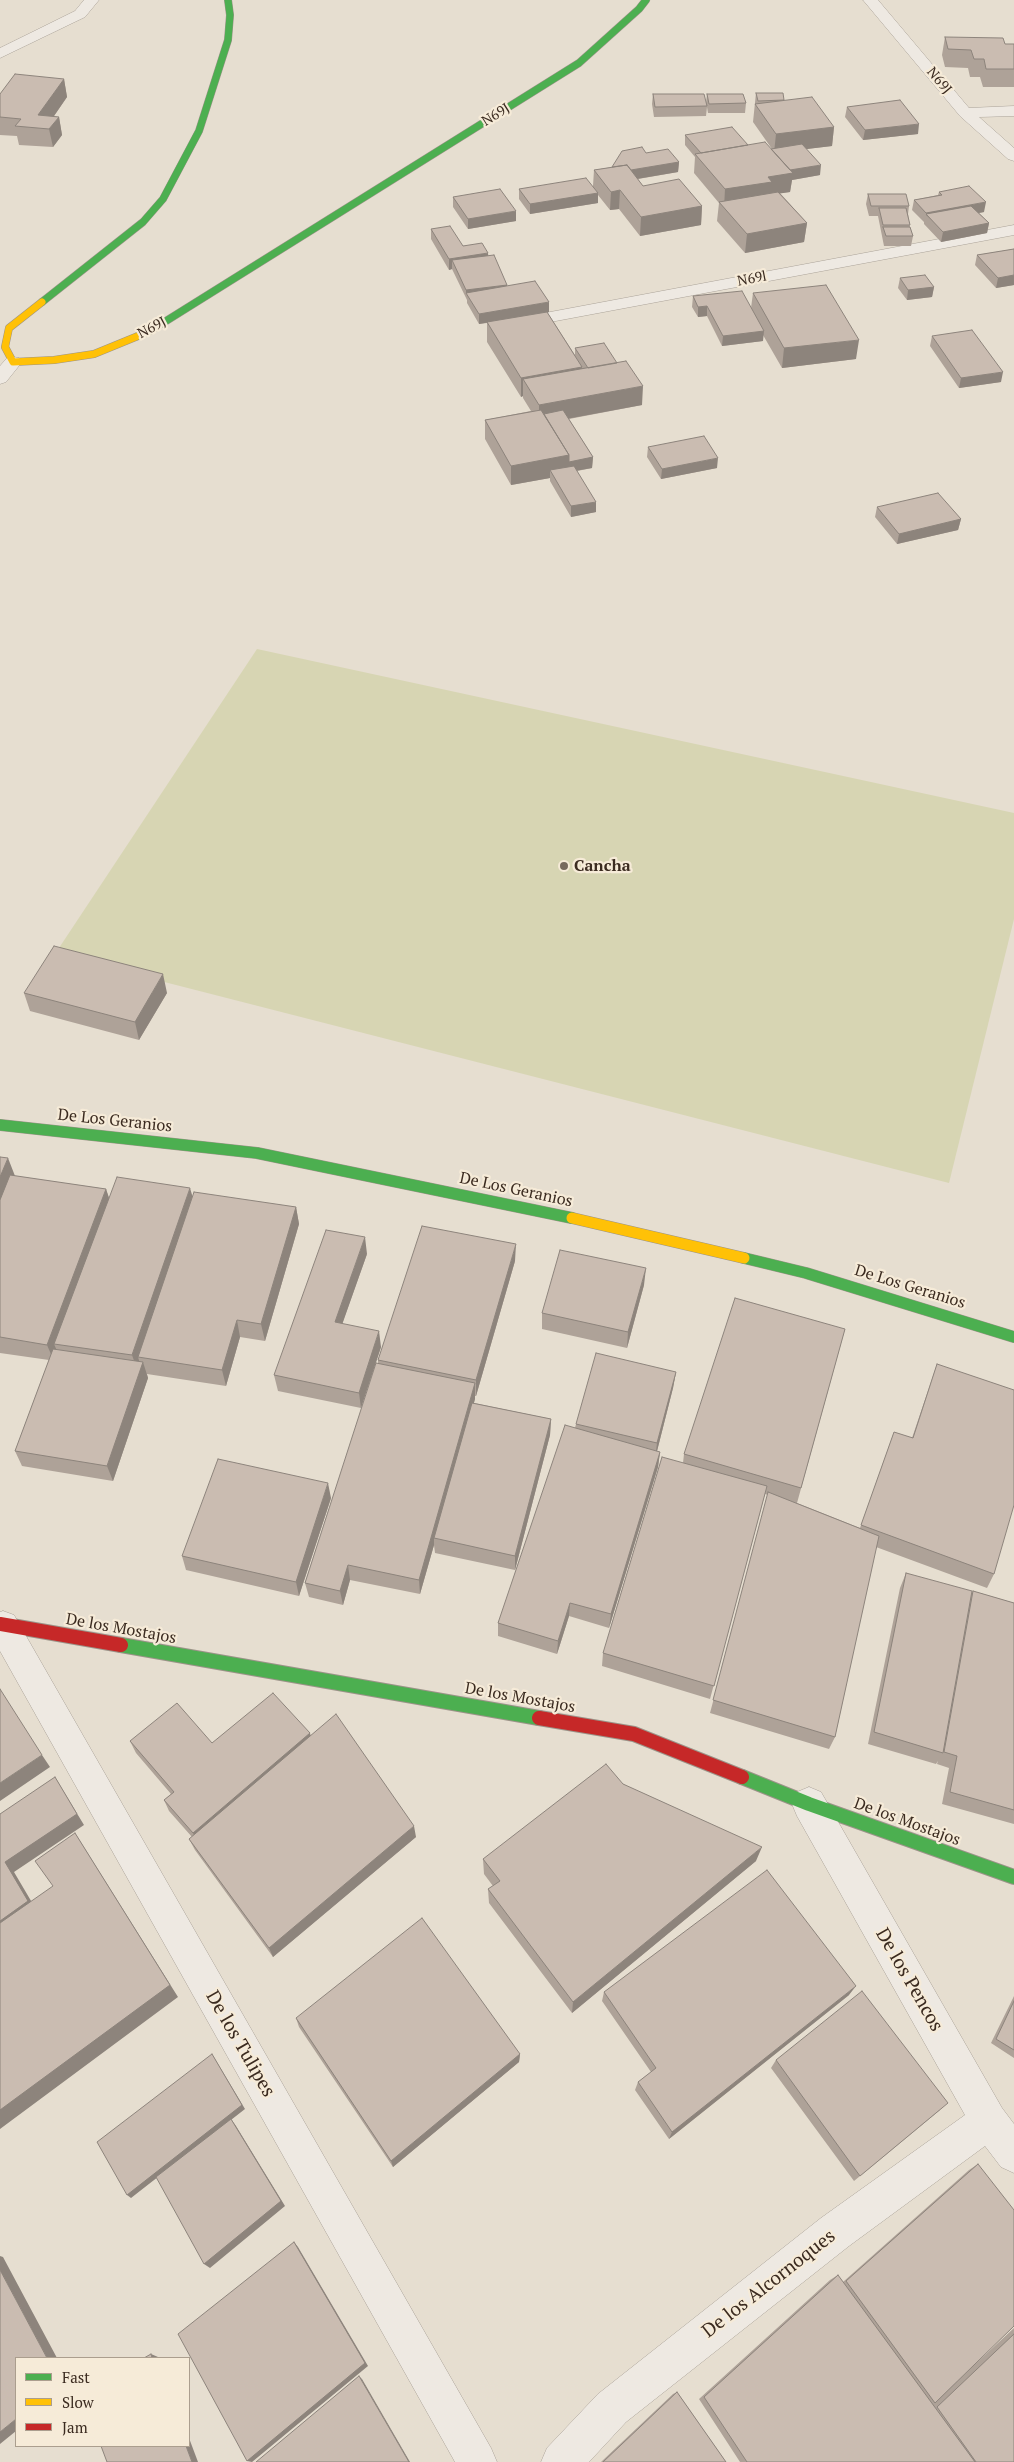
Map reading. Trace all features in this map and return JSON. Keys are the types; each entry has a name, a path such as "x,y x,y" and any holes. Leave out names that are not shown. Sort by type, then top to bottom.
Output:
{"street":[{"path":"0,54 80,14 92,0"},
{"path":"0,378 13,362 5,347 9,328 143,222 163,199 199,131 228,40 230,15 228,0"},
{"name":"N69J","path":"13,362 54,360 94,354 150,331 579,63 639,9 646,0"},
{"name":"N69J","path":"870,0 965,113 1014,156"},
{"path":"965,113 1014,111"},
{"name":"N69l","path":"500,326 1014,230"},
{"name":"De Los Geranios","path":"0,1125 256,1153 629,1230 806,1273 1014,1337"},
{"name":"De los Mostajos","path":"1,1625 634,1734 809,1804 1014,1877"},
{"name":"De los Tulipes","path":"1,1625 477,2462"},
{"name":"De los Pencos","path":"809,1804 989,2121 1014,2154"},
{"name":"De los Alcornoques","path":"561,2462 612,2408 819,2244 989,2121"}],"shaded area":[{"name":"Cancha","path":"257,649 1014,813 1014,919 949,1183 55,954"}],"building":[{"path":"945,37 1003,38 1005,44 1014,44 1014,69 986,69 984,59 974,59 971,50 948,49"},
{"path":"15,74 64,79 38,115 59,117 49,129 15,126 21,119 0,117 0,94"},
{"path":"756,93 783,93 784,100 758,101"},
{"path":"653,94 704,94 707,106 655,107"},
{"path":"707,94 743,94 746,103 709,104"},
{"path":"812,97 834,127 776,134 755,104"},
{"path":"900,100 919,124 865,130 847,107"},
{"path":"732,127 748,145 701,153 685,135"},
{"path":"765,142 793,173 768,177 772,182 725,189 695,154"},
{"path":"802,144 821,165 790,170 771,149"},
{"path":"642,147 646,153 668,149 679,162 631,170 627,165 612,167 622,151"},
{"path":"627,165 643,186 679,179 702,206 641,217 620,190 611,192 594,170"},
{"path":"586,178 598,193 530,204 519,189"},
{"path":"969,186 986,202 926,213 914,200 942,195 939,192"},
{"path":"500,189 516,211 468,219 453,197"},
{"path":"778,192 807,223 747,234 719,202"},
{"path":"868,194 906,194 909,206 871,206"},
{"path":"971,206 989,223 943,232 926,214"},
{"path":"879,208 906,208 910,225 883,225"},
{"path":"450,226 463,246 482,243 488,253 449,259 431,229"},
{"path":"883,227 910,227 913,236 886,236"},
{"path":"1014,249 1014,275 998,278 977,255"},
{"path":"494,255 507,285 466,290 452,260"},
{"path":"925,275 934,287 908,290 900,278"},
{"path":"535,281 549,302 479,314 466,293"},
{"path":"826,285 859,340 784,348 753,293"},
{"path":"742,291 764,331 723,336 707,306 698,307 693,296"},
{"path":"547,312 582,367 521,378 487,322"},
{"path":"972,330 1003,372 961,378 932,336"},
{"path":"604,343 617,363 588,368 575,348"},
{"path":"626,361 643,386 539,405 523,379"},
{"path":"541,410 569,455 511,466 485,420"},
{"path":"563,410 593,457 569,462 569,455 544,414"},
{"path":"704,436 718,458 662,469 648,447"},
{"path":"574,466 596,502 571,506 550,470"},
{"path":"938,493 961,519 899,534 877,507"},
{"path":"54,946 163,974 135,1022 24,993"},
{"path":"0,1157 8,1158 0,1177"},
{"path":"10,1175 106,1189 47,1345 0,1337 0,1200"},
{"path":"117,1177 190,1188 132,1355 54,1344"},
{"path":"194,1192 296,1207 261,1324 237,1320 222,1370 138,1357"},
{"path":"422,1226 516,1244 476,1380 378,1360"},
{"path":"326,1230 365,1237 335,1322 379,1331 359,1393 274,1375"},
{"path":"560,1250 646,1268 628,1332 542,1313"},
{"path":"735,1298 845,1329 801,1488 684,1454"},
{"path":"53,1349 143,1362 107,1466 15,1451"},
{"path":"596,1353 676,1372 657,1443 576,1424"},
{"path":"376,1363 475,1383 419,1580 348,1565 340,1591 305,1583"},
{"path":"937,1364 1014,1390 1014,1505 994,1574 861,1525 894,1432 913,1438"},
{"path":"472,1403 551,1419 515,1556 434,1538"},
{"path":"565,1425 660,1452 611,1614 570,1603 558,1641 498,1623"},
{"path":"662,1457 767,1486 714,1686 603,1653"},
{"path":"218,1459 328,1483 296,1582 182,1556"},
{"path":"768,1492 879,1536 835,1737 713,1700"},
{"path":"906,1573 972,1591 943,1753 874,1732"},
{"path":"973,1591 1014,1603 1014,1810 950,1792 957,1756 944,1752"},
{"path":"0,1689 42,1755 0,1783"},
{"path":"273,1693 310,1733 193,1833 164,1800 174,1792 130,1741 177,1703 212,1743"},
{"path":"336,1714 414,1826 269,1948 189,1839"},
{"path":"606,1764 623,1784 762,1847 573,2002 488,1889 500,1881 483,1859"},
{"path":"55,1777 77,1814 5,1862 28,1901 0,1921 0,1814"},
{"path":"75,1833 170,1985 0,2110 0,1923 53,1886 35,1861"},
{"path":"767,1870 856,1986 672,2132 638,2082 656,2068 604,1992"},
{"path":"422,1918 520,2054 391,2161 296,2018"},
{"path":"862,1991 948,2103 860,2176 776,2060"},
{"path":"1014,2001 1014,2050 996,2039"},
{"path":"212,2054 242,2105 127,2195 97,2142"},
{"path":"231,2119 281,2201 204,2264 156,2177"},
{"path":"978,2164 1014,2210 1014,2326 935,2403 846,2281"},
{"path":"294,2242 365,2363 247,2461 178,2334"},
{"path":"0,2270 46,2357 15,2357 15,2420 0,2432"},
{"path":"838,2275 975,2462 747,2462 704,2397"},
{"path":"1014,2334 1014,2462 976,2462 937,2407"},
{"path":"359,2376 409,2462 256,2462"},
{"path":"677,2392 726,2462 603,2462"},
{"path":"101,2447 186,2447 192,2462 107,2462"}],"traffic: fast":[{"path":"42,302 143,222 163,199 199,131 228,40 230,15 228,0"},
{"path":"138,336 150,331 579,63 639,9 646,0"},
{"path":"0,1125 257,1153 572,1218"},
{"path":"744,1258 806,1273 1014,1337"},
{"path":"121,1645 539,1718"},
{"path":"742,1777 809,1804 1014,1877"}],"traffic: slow":[{"path":"42,302 9,328 5,347 13,362 54,360 94,354 138,336"},
{"path":"572,1218 744,1258"}],"traffic: jam":[{"path":"0,1624 121,1645"},
{"path":"539,1718 634,1734 742,1777"}],"place":[{"name":"Cancha","path":"564,866"}]}
